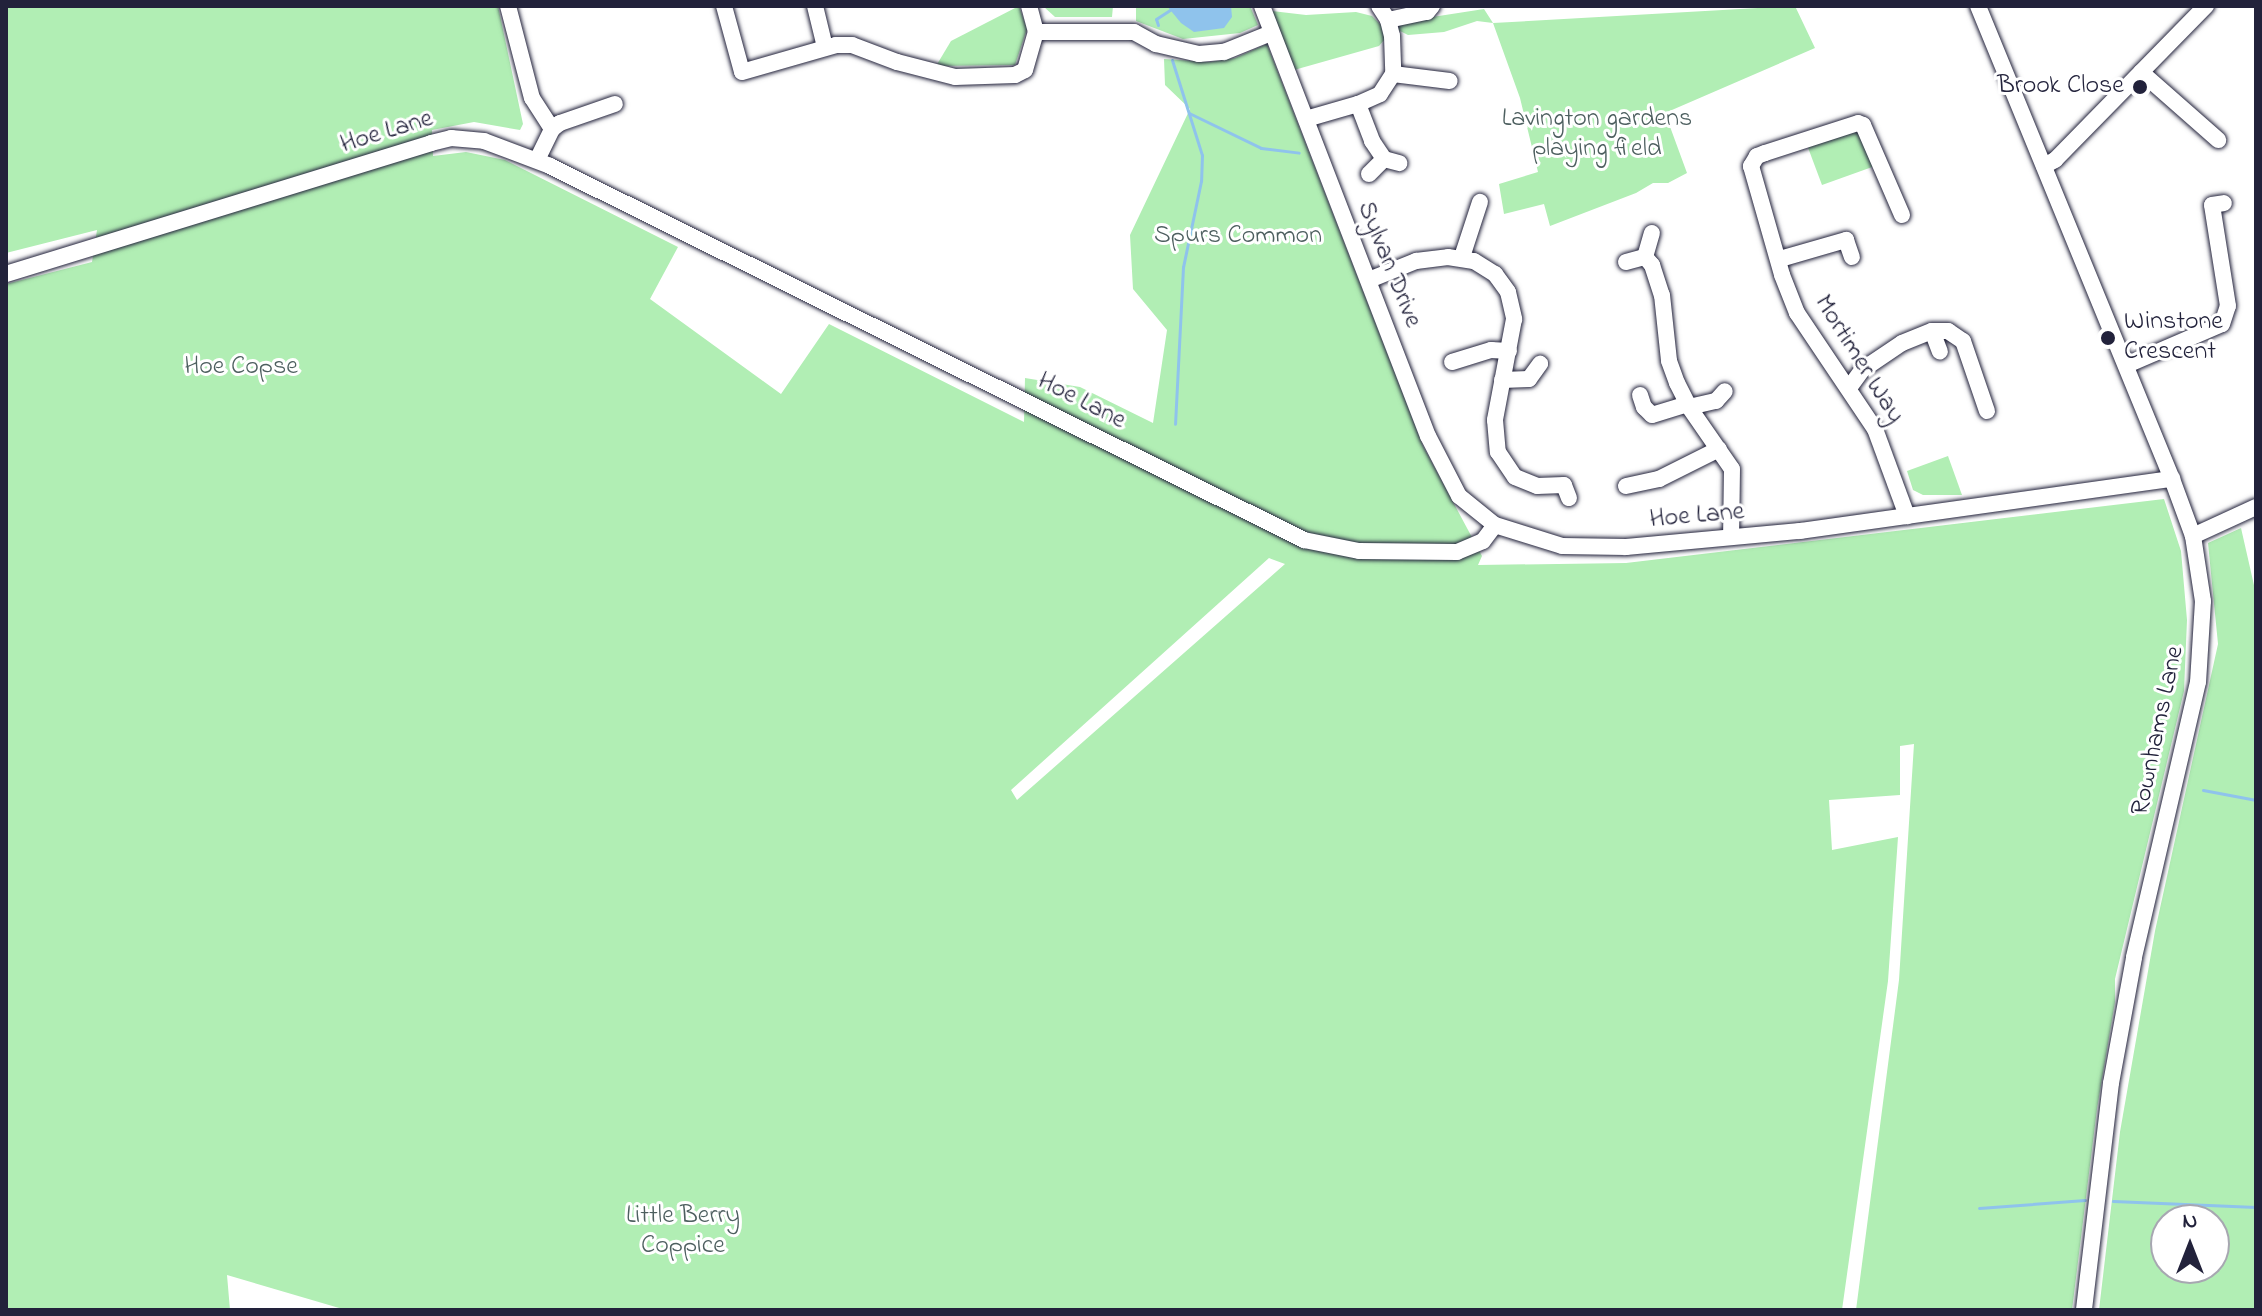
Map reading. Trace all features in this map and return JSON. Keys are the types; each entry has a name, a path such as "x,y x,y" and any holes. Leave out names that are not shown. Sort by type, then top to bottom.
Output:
{"street":[{"path":"508,6 532,98 552,129"},
{"path":"724,6 742,72 825,47 852,45 936,74 1015,75 1025,70 1031,58 1036,32 1029,6"},
{"path":"815,6 825,47"},
{"name":"Sylvan Drive","path":"1262,6 1428,436 1459,496 1495,525"},
{"path":"1306,119 1358,104 1380,94 1393,74 1394,47 1384,13 1427,12 1432,6"},
{"name":"Rownhams Lane","path":"1978,6 2172,479 2193,536 2203,601 2200,664 2122,1023 2099,1173 2084,1310"},
{"path":"2044,166 2055,160 2206,6"},
{"path":"1036,32 1134,32 1166,48 1199,54 1224,52 1271,33"},
{"path":"2141,72 2218,140"},
{"path":"1393,74 1450,81"},
{"path":"537,160 552,129 582,113 615,104"},
{"path":"1358,104 1372,141 1392,161 1369,174"},
{"name":"Mortimer Way","path":"1902,215 1863,125 1854,123 1765,153 1757,156 1751,166 1780,259 1782,275 1808,332 1879,436 1907,516"},
{"name":"Hoe Lane","path":"6,274 431,143 451,138 484,141 537,160 1304,540 1359,551 1457,552 1483,541 1495,525 1548,543 1601,549 1907,516 2172,479"},
{"path":"1462,257 1480,202"},
{"path":"2127,365 2213,330 2226,316 2212,205"},
{"path":"1645,257 1652,233"},
{"path":"1780,259 1846,240 1852,257"},
{"path":"1369,280 1416,261 1462,257 1495,274 1508,292 1514,319 1494,430 1504,464 1525,483 1565,484"},
{"path":"1626,262 1645,257"},
{"path":"1645,257 1652,265 1662,295 1669,361 1688,406 1732,469 1731,537"},
{"path":"1932,331 1940,352"},
{"path":"1849,388 1862,370 1884,354 1932,331 1952,332 1963,341 1987,411"},
{"path":"1452,362 1491,350 1509,351"},
{"path":"1502,380 1522,381 1539,376"},
{"path":"1640,395 1644,407 1652,415 1716,401 1725,391"},
{"path":"1626,486 1659,479 1667,464 1719,449"},
{"path":"2193,536 2256,507"}],"green space":[{"path":"6,6 498,6 523,124 520,130 474,122 432,130 433,156 466,152 505,160 678,247 650,299 781,394 829,324 1024,422 1025,378 1080,387 1153,423 1167,330 1133,289 1130,235 1190,109 1165,85 1164,59 1210,62 1235,58 1267,44 1423,446 1482,556 1478,565 1626,563 2164,499 2181,551 2187,620 2184,691 2115,979 2115,1002 2097,1109 2072,1310 1856,1310 1899,980 1914,744 1900,746 1900,795 1829,800 1832,850 1898,837 1888,981 1842,1310 346,1310 227,1275 230,1310 6,1310 6,284 92,262 97,230 6,253","holes":["1269,558 1285,564 1017,800 1011,790"]},
{"path":"1019,6 1027,29 1015,65 936,66 951,41"},
{"path":"1043,6 1113,6 1112,17 1055,17"},
{"path":"1136,6 1250,6 1258,25 1240,33 1183,39 1136,21"},
{"name":"Lavington gardens playing field","path":"1795,6 1815,48 1665,113 1687,173 1668,183 1653,183 1636,193 1550,226 1544,204 1504,214 1499,184 1538,172 1520,98 1493,23"},
{"path":"1484,9 1493,23 1477,21 1444,32 1408,35 1398,30 1400,22"},
{"path":"1272,11 1306,15 1356,12 1372,16 1383,27 1385,39 1379,46 1294,70"},
{"path":"1858,130 1875,166 1822,185 1807,145"},
{"path":"1948,456 1962,495 1923,495 1913,490 1907,471"},
{"path":"2241,528 2256,594 2256,1310 2099,1310 2120,1132 2155,931 2218,644 2208,543"}],"water":[{"path":"1167,6 1231,6 1232,17 1224,28 1194,32 1181,23"}],"waterway":[{"path":"1158,25 1156,19 1170,10"},
{"path":"1172,60 1202,155 1201,181 1183,267 1175,424"},
{"path":"1189,113 1261,148 1299,153"},
{"path":"2203,790 2256,800"},
{"path":"1979,1208 2085,1200"},
{"path":"2113,1201 2256,1207"}],"place":[{"name":"Brook Close","path":"2140,87"},
{"name":"Winstone Crescent","path":"2108,338"}],"park label":[{"name":"Spurs Common","path":"1238,237"},
{"name":"Hoe Copse","path":"241,368"},
{"name":"Little Berry Coppice","path":"683,1232"}]}
